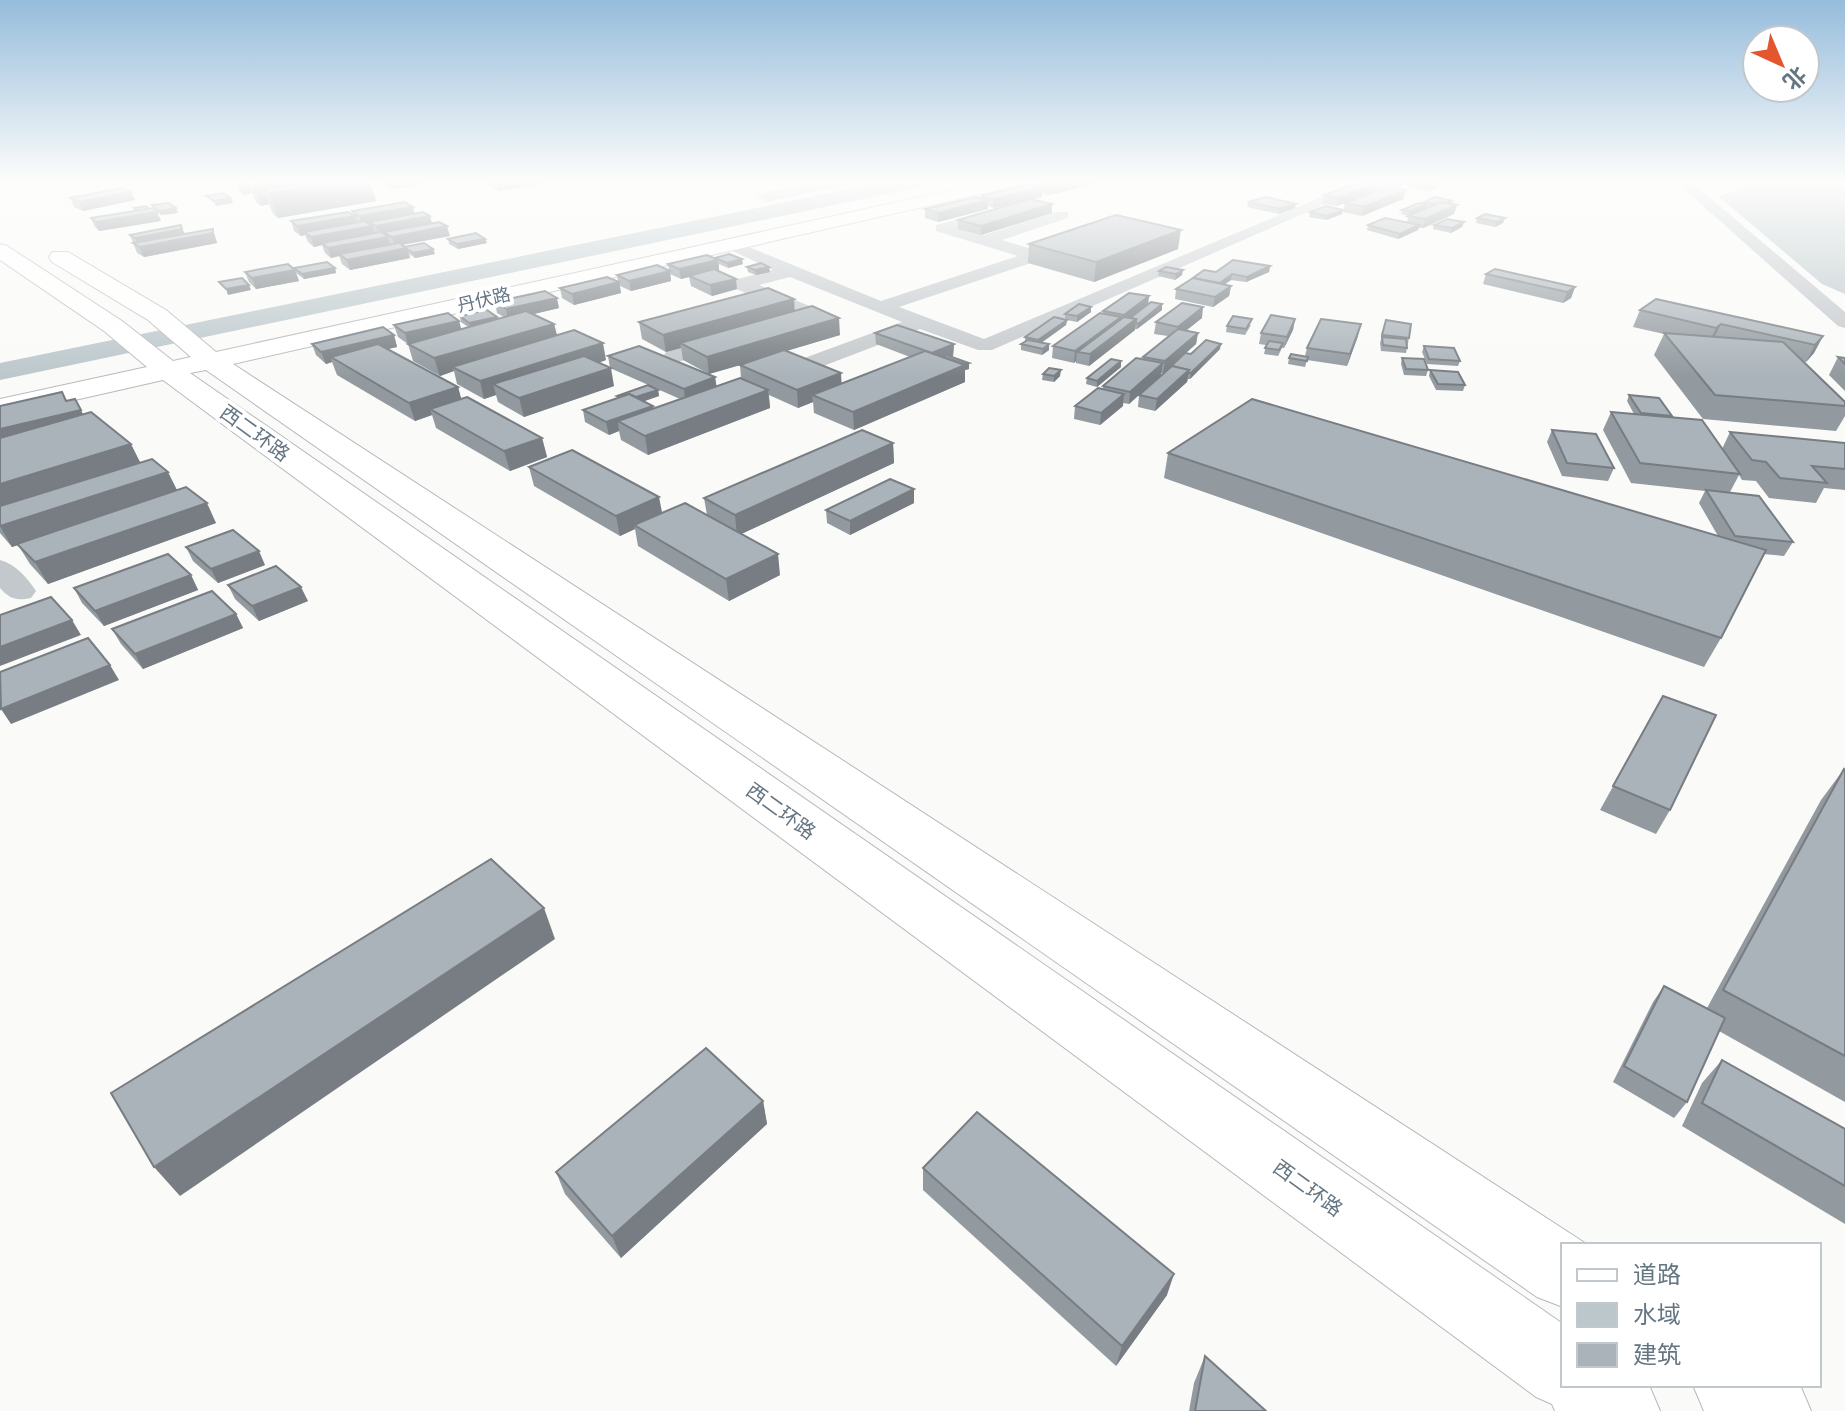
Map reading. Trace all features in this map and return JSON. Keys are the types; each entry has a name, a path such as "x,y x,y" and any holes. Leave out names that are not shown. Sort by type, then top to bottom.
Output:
{"main road":[{"name":"西二环路","path":"41,247 165,345 1561,1369"},
{"name":"丹伏路","path":"0,408 165,345 718,247"},
{"name":"西二环路","path":"0,250 165,345 1561,1270"},
{"path":"1586,1387 1620,1411"},
{"path":"1735,1387 1771,1411"}],"street":[{"path":"733,247 879,307 985,346 1217,247"},
{"path":"1004,247 1036,256"},
{"path":"879,307 1062,247"},
{"path":"1758,247 1845,322"},
{"path":"674,357 817,316 741,284 792,271"},
{"path":"744,307 775,298"},
{"path":"830,400 853,391 799,368 920,322"},
{"path":"853,347 880,358"}],"water":[{"path":"567,247 635,247 0,380 0,363"},
{"path":"1778,247 1845,247 1845,294 1822,284"}],"building":[{"path":"378,247 407,248 347,260 339,254"},
{"path":"404,247 430,247 433,249 413,253"},
{"path":"1040,247 1136,247 1096,262"},
{"path":"729,254 742,259 727,263 715,258"},
{"path":"707,255 718,260 679,269 668,264"},
{"path":"1233,260 1270,266 1247,277 1232,274 1220,283 1193,278 1204,270 1216,272"},
{"path":"327,262 335,268 302,274 294,268"},
{"path":"761,263 769,267 755,270 747,267"},
{"path":"288,264 295,270 252,278 245,272"},
{"path":"657,265 670,271 629,281 617,275"},
{"path":"1166,267 1183,270 1176,274 1159,271"},
{"path":"714,269 736,279 710,285 689,276"},
{"path":"1495,269 1575,287 1567,292 1486,274"},
{"path":"607,277 619,282 572,294 560,288"},
{"path":"242,278 249,285 226,289 219,282"},
{"path":"1193,278 1231,286 1215,297 1176,289"},
{"path":"768,288 794,299 663,335 639,322"},
{"path":"545,291 557,298 506,309 495,302"},
{"path":"1129,293 1149,296 1124,315 1103,311"},
{"path":"1656,299 1823,336 1815,345 1721,324 1716,328 1640,310"},
{"path":"1151,302 1162,304 1138,324 1136,319 1130,318"},
{"path":"1182,303 1203,307 1178,327 1156,322"},
{"path":"1079,304 1091,307 1077,316 1065,314"},
{"path":"812,306 839,318 707,357 680,343"},
{"path":"487,310 497,317 469,323 460,316"},
{"path":"526,311 554,324 434,358 408,344"},
{"path":"448,313 459,321 405,333 394,325"},
{"path":"1100,313 1121,317 1075,351 1053,346"},
{"path":"1271,315 1295,319 1287,337 1261,333"},
{"path":"1233,316 1252,319 1246,329 1227,326"},
{"path":"1054,317 1067,320 1038,340 1025,337"},
{"path":"1124,317 1136,319 1090,354 1077,352"},
{"path":"1321,319 1361,324 1350,354 1307,348"},
{"path":"1386,320 1411,324 1409,338 1382,335"},
{"path":"897,325 954,344 932,353 875,333"},
{"path":"383,327 394,335 321,352 312,344"},
{"path":"1178,329 1198,333 1165,361 1143,357"},
{"path":"574,330 603,343 480,381 452,367"},
{"path":"1664,333 1783,342 1845,402 1845,406 1715,395"},
{"path":"1382,337 1406,339 1407,348 1383,345"},
{"path":"1028,340 1049,344 1043,349 1021,344"},
{"path":"1206,340 1221,344 1191,373 1172,366 1169,368 1185,353 1191,354"},
{"path":"1269,341 1283,343 1279,350 1265,348"},
{"path":"378,344 458,387 409,403 331,357"},
{"path":"639,346 715,377 684,389 608,356"},
{"path":"1424,346 1454,348 1460,361 1429,359"},
{"path":"784,350 841,373 797,390 740,365"},
{"path":"925,351 965,365 853,412 812,395"},
{"path":"1291,354 1308,357 1307,361 1289,358"},
{"path":"946,355 969,363 941,356"},
{"path":"584,356 611,368 519,398 493,384"},
{"path":"1136,358 1163,363 1130,392 1103,386"},
{"path":"1402,358 1424,359 1428,370 1406,369"},
{"path":"1111,359 1121,361 1097,381 1087,378"},
{"path":"1172,366 1189,370 1157,399 1139,395"},
{"path":"1049,368 1061,370 1054,376 1043,374"},
{"path":"1430,370 1458,372 1465,385 1438,384"},
{"path":"740,378 768,390 645,436 618,421"},
{"path":"648,385 658,390 636,397 629,394 617,396"},
{"path":"1098,388 1124,394 1101,413 1075,406"},
{"path":"62,392 66,401 75,399 81,410 0,429 0,406"},
{"path":"629,394 653,406 606,422 583,410"},
{"path":"1629,395 1659,398 1672,416 1641,413"},
{"path":"467,397 542,438 504,451 430,409"},
{"path":"1252,399 1766,550 1721,638 1168,453"},
{"path":"91,412 131,444 0,484 0,438"},
{"path":"1611,412 1702,420 1740,474 1640,463"},
{"path":"862,430 893,443 735,515 704,498"},
{"path":"1552,430 1596,434 1614,468 1567,463"},
{"path":"1730,432 1845,443 1845,469 1812,466 1827,483 1780,478 1766,462 1752,460"},
{"path":"572,450 659,497 616,516 529,467"},
{"path":"152,459 168,472 0,526 0,506"},
{"path":"890,479 914,489 850,521 826,510"},
{"path":"186,487 207,503 35,562 17,544"},
{"path":"1706,490 1759,496 1793,542 1735,536"},
{"path":"685,503 778,554 726,579 634,525"},
{"path":"233,530 259,551 211,569 186,547"},
{"path":"168,554 191,575 95,611 74,588"},
{"path":"276,566 301,587 252,606 228,585"},
{"path":"212,591 236,614 135,654 112,629"},
{"path":"51,597 72,620 0,647 0,615"},
{"path":"88,638 110,665 1,709 0,672"},
{"path":"1663,696 1716,715 1670,810 1613,786"},
{"path":"1845,770 1845,1056 1723,990"},
{"path":"491,859 544,908 154,1167 111,1093"},
{"path":"1664,986 1725,1018 1687,1102 1624,1066"},
{"path":"706,1048 763,1101 612,1236 556,1172"},
{"path":"1722,1060 1845,1129 1845,1186 1702,1103"},
{"path":"977,1112 1174,1274 1122,1346 923,1168"},
{"path":"1205,1356 1266,1411 1195,1411"}]}
